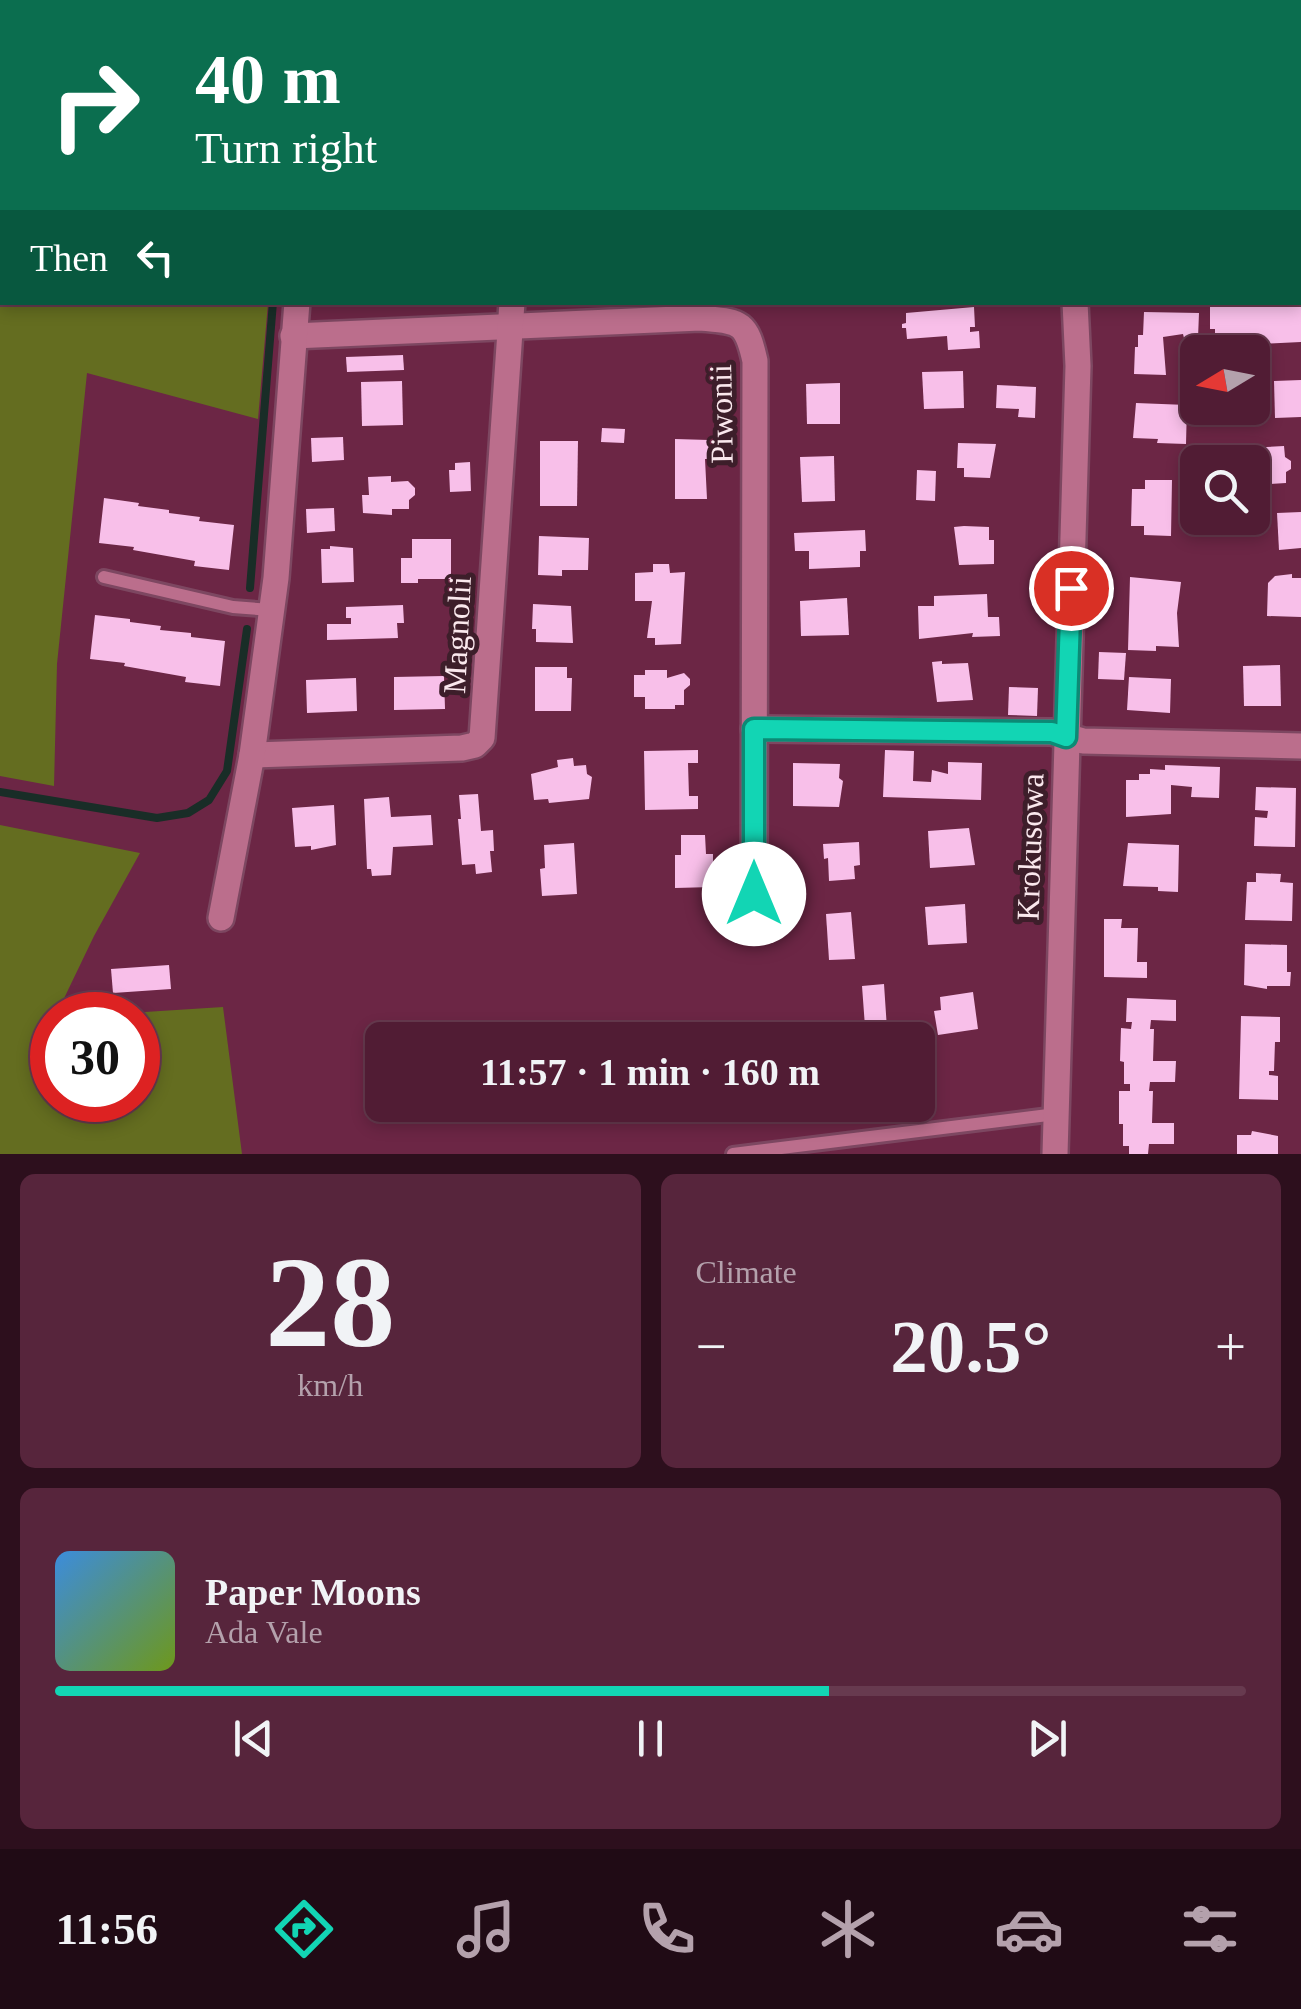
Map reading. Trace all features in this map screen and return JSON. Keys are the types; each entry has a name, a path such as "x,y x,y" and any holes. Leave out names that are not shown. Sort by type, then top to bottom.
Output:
{"street":[{"path":"220,918 252,755 271,610 297,305"},
{"name":"Krokusowa","path":"1055,1154 1078,366 1074,305"},
{"name":"Piwonii","path":"294,336 510,315 700,318 733,321 749,334 755,361 754,894"},
{"name":"Magnolii","path":"252,755 462,748 475,745 482,738 510,315"},
{"path":"754,729 1052,732 1084,741 1301,746"}],"lane":[{"path":"104,577 232,607 271,610"},
{"path":"733,1154 1056,1114"}],"green space":[{"path":"0,305 268,305 258,419 87,373 57,664 54,786 0,776"},
{"path":"0,825 140,853 67,992 30,992 30,1122 160,1122 160,1011 223,1007 242,1154 0,1154"}],"building":[{"path":"1301,305 1301,342 1270,343 1270,335 1215,335 1215,329 1210,329 1210,307"},
{"path":"974,307 975,327 970,327 970,332 979,331 980,348 948,350 947,336 907,339 906,328 902,328 906,313"},
{"path":"1144,312 1199,313 1198,335 1163,337 1166,375 1134,374 1135,347 1138,335 1143,335"},
{"path":"403,355 404,370 347,372 346,357"},
{"path":"963,371 964,408 924,409 922,372"},
{"path":"1301,380 1301,417 1275,418 1274,381"},
{"path":"402,381 403,425 362,426 361,382"},
{"path":"840,383 840,424 807,424 806,384"},
{"path":"997,385 1036,387 1035,418 1018,417 1019,409 996,408"},
{"path":"1136,403 1180,405 1180,425 1186,425 1186,444 1133,438"},
{"path":"602,428 625,429 624,443 601,442"},
{"path":"343,437 344,460 312,462 311,438"},
{"path":"675,439 709,440 709,459 705,459 707,499 675,499"},
{"path":"540,441 578,441 577,506 540,506"},
{"path":"958,443 996,444 990,478 964,477 964,468 957,468"},
{"path":"1284,446 1285,457 1291,461 1286,483 1270,484 1270,447"},
{"path":"834,456 835,501 802,502 800,457"},
{"path":"470,462 471,491 450,492 449,470 455,470 455,463"},
{"path":"917,470 936,471 935,501 916,500"},
{"path":"391,476 391,482 408,481 415,488 409,509 392,509 392,515 363,513 362,495 369,495 368,477"},
{"path":"1145,480 1172,480 1171,536 1144,535 1144,526 1131,526 1132,489 1145,489"},
{"path":"104,498 200,517 199,521 234,525 229,570 194,566 195,561 133,550 134,547 99,543"},
{"path":"334,508 335,531 307,533 306,509"},
{"path":"1301,512 1301,548 1279,550 1277,513"},
{"path":"954,527 989,527 989,540 994,540 994,564 959,565"},
{"path":"865,530 866,551 860,551 860,567 809,569 809,551 795,551 794,533"},
{"path":"539,536 589,538 588,570 562,570 562,576 538,575"},
{"path":"412,539 451,539 451,579 401,583 401,558 412,558"},
{"path":"353,548 354,582 322,583 321,549"},
{"path":"653,564 669,564 670,573 685,572 681,644 655,645 655,638 647,638 652,601 635,601 635,573 653,572"},
{"path":"1292,574 1292,578 1301,578 1301,617 1267,616 1268,583 1275,576"},
{"path":"1130,577 1181,582 1177,613 1179,647 1128,650"},
{"path":"987,594 988,617 999,617 1000,636 972,637 973,633 919,639 918,606 934,606 934,596"},
{"path":"847,598 849,635 801,636 800,601"},
{"path":"533,604 571,606 573,643 536,642"},
{"path":"403,605 404,623 397,623 398,638 327,640 327,624 351,624 351,618 346,618 346,607"},
{"path":"95,615 225,641 220,686 185,682 186,677 124,666 125,663 90,659"},
{"path":"1099,652 1126,653 1124,680 1098,679"},
{"path":"932,662 968,663 973,700 937,702"},
{"path":"1280,665 1281,706 1244,706 1243,666"},
{"path":"535,667 567,667 567,678 572,678 571,711 535,711"},
{"path":"645,670 667,670 667,678 684,673 690,685 684,690 684,705 675,705 675,709 645,709 645,697 634,697 634,675 645,675"},
{"path":"444,676 445,709 394,710 394,677"},
{"path":"1129,677 1171,679 1170,713 1127,710"},
{"path":"356,678 357,711 307,713 306,680"},
{"path":"1009,687 1038,688 1037,716 1008,715"},
{"path":"698,750 698,763 688,763 689,796 698,796 698,809 645,810 644,751"},
{"path":"885,750 914,751 913,781 931,782 932,770 948,774 948,762 982,763 981,800 883,797"},
{"path":"573,758 574,766 586,765 587,774 592,777 589,799 549,803 548,799 534,800 531,774 558,767 557,760"},
{"path":"793,763 840,764 839,778 843,781 839,807 793,806"},
{"path":"1165,765 1220,767 1219,798 1191,797 1192,787 1171,785 1171,814 1126,817 1126,780 1139,780 1139,774 1150,774 1150,769 1165,770"},
{"path":"1256,787 1296,788 1295,847 1254,846 1255,817 1267,818 1268,811 1255,810"},
{"path":"478,794 481,831 493,830 494,851 490,851 492,872 476,874 475,864 462,865 458,819 459,795"},
{"path":"389,797 391,817 431,815 433,845 393,847 391,875 372,876 371,869 367,869 364,799"},
{"path":"334,805 336,845 311,850 311,846 295,847 292,808"},
{"path":"969,828 975,865 930,868 928,831"},
{"path":"681,835 705,835 706,854 713,854 713,887 675,888 675,855 681,855"},
{"path":"859,842 860,865 854,866 855,879 829,881 823,844"},
{"path":"574,843 577,894 542,896 540,869 545,868 544,845"},
{"path":"1128,843 1179,845 1178,892 1123,886"},
{"path":"1256,873 1281,874 1280,882 1293,883 1292,921 1245,920 1247,882 1256,882"},
{"path":"965,904 967,943 928,945 925,907"},
{"path":"851,912 855,959 829,960 826,914"},
{"path":"1104,919 1122,919 1121,928 1138,928 1137,962 1147,962 1147,978 1104,977"},
{"path":"1245,944 1287,945 1290,986 1267,989 1244,985"},
{"path":"169,965 171,989 113,992 111,969"},
{"path":"884,984 887,1022 865,1022 862,986"},
{"path":"973,992 978,1029 938,1035 934,1011 941,1010 940,997"},
{"path":"1127,998 1176,1000 1176,1021 1151,1020 1150,1029 1154,1029 1153,1061 1176,1061 1175,1082 1150,1082 1149,1091 1153,1091 1152,1123 1174,1123 1174,1144 1149,1144 1148,1154 1129,1154 1129,1146 1123,1146 1123,1124 1119,1124 1119,1091 1130,1091 1130,1084 1124,1084 1124,1062 1120,1061 1121,1028 1131,1029 1132,1022 1126,1022"},
{"path":"1241,1016 1280,1017 1280,1042 1275,1042 1274,1071 1269,1071 1269,1075 1278,1076 1278,1100 1239,1099"},
{"path":"1252,1131 1278,1136 1278,1154 1237,1154 1237,1135 1251,1135"}],"waterway":[{"path":"250,588 273,305"},
{"path":"0,792 157,818 188,813 209,800 227,771 247,629"}],"route":[{"path":"754,894 754,729 1052,732 1066,737 1071,588"}]}
